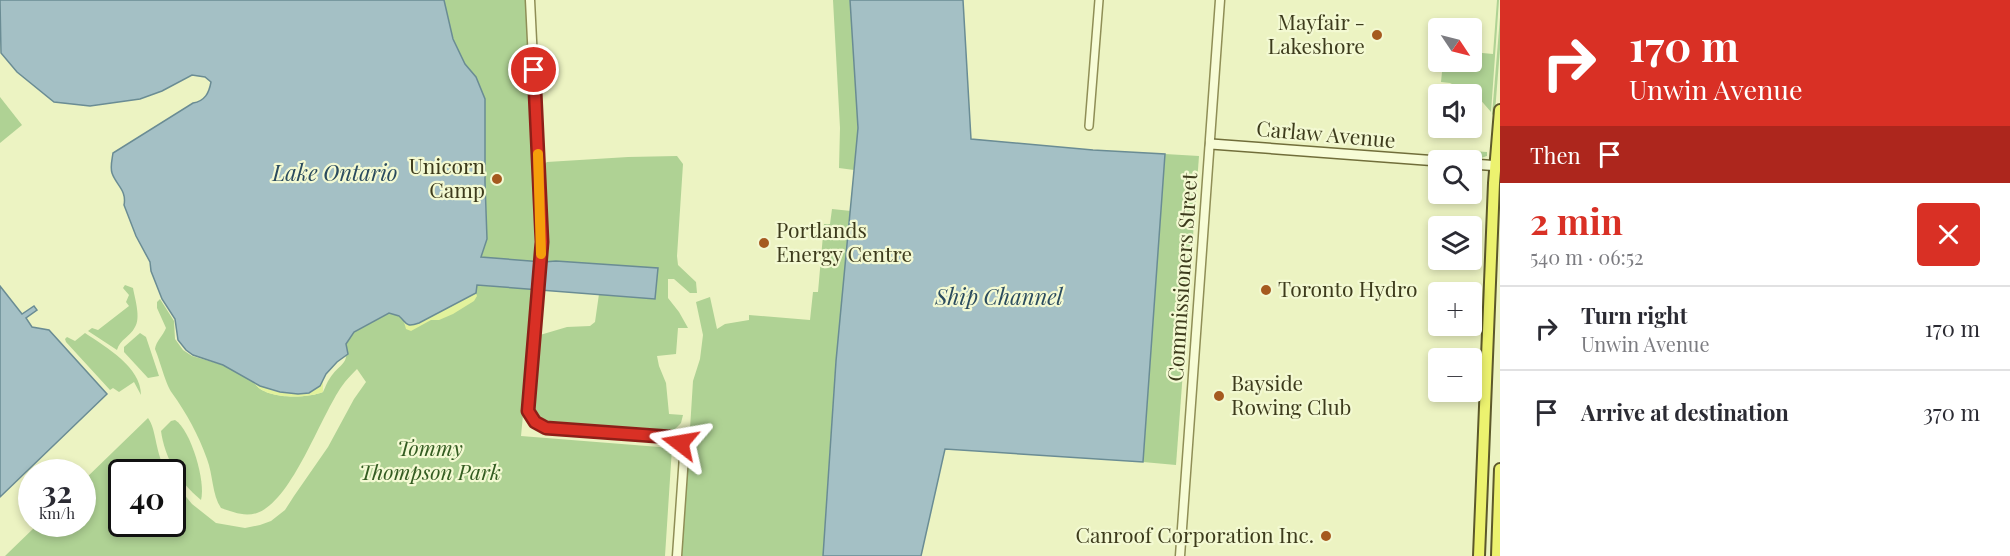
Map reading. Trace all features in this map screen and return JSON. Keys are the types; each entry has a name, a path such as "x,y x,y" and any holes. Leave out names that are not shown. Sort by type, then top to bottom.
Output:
{"highway":[{"path":"1479,556 1500,110"},
{"path":"1497,556 1500,469"}],"main road":[{"name":"Carlaw Avenue","path":"1210,144 1428,160"},
{"path":"1482,165 1498,166"}],"street":[{"path":"530,0 542,242 527,406 535,422 546,428 670,437 680,443 684,456 677,556"},
{"path":"1089,126 1099,0"},
{"name":"Commissioners Street","path":"1180,556 1220,0"}],"green space":[{"path":"444,0 525,0 531,90 535,262 481,257 487,239 485,99 476,77 465,64 453,39"},
{"path":"833,0 850,0 858,128 854,170 839,168 840,128"},
{"path":"1497,0 1499,0 1491,112 1482,102 1482,84 1441,82 1442,72 1482,72 1482,53 1493,54"},
{"path":"1500,17 1495,112 1492,115"},
{"path":"0,97 22,125 0,143"},
{"path":"1482,152 1487,152 1487,156 1482,158"},
{"path":"1165,154 1199,156 1176,465 1143,462"},
{"path":"677,156 683,164 678,265 696,282 697,293 690,293 674,279 668,279 668,298 688,328 678,328 676,354 657,356 666,383 669,414 683,415 681,423 671,433 611,426 551,424 540,417 532,407 540,335 567,327 590,326 595,322 599,294 655,299 658,269 543,262 542,166 547,162"},
{"path":"832,209 851,211 836,361 823,556 682,556 693,381 700,359 703,335 696,302 710,297 717,329 725,324 749,320 749,315 810,320 813,292 818,292 824,224 830,224"},
{"path":"125,285 133,288 138,319 133,330 120,343 117,350 88,331 92,328 98,330 129,306 126,302 129,295 123,288"},
{"name":"Tommy Thompson Park","path":"477,285 535,289 521,436 672,448 665,556 5,556 25,537 96,537 96,468 148,418 160,459 108,459 108,537 186,537 186,497 216,523 245,528 271,521 285,510 328,447 366,382 357,369 345,382 293,476 270,505 257,513 248,514 239,514 221,508 204,450 192,424 165,379 155,349 166,328 157,308 157,302 160,299 174,321 175,339 183,350 192,356 223,365 253,380 257,387 264,391 295,397 323,392 330,378 343,364 347,351 346,344 354,332 389,313 403,319"},
{"path":"85,333 112,351 129,367 135,375 141,395 134,382 119,392 113,388 110,390 66,342 67,337 75,341"},
{"path":"140,333 146,337 159,376 148,378 124,352 124,347"},
{"path":"175,420 181,426 192,445 201,481 201,500 186,486 186,459 170,459 166,451 161,431"}],"sand":[{"path":"476,293 474,301 453,314 439,320 431,320 411,331 406,329 404,322 419,323"},
{"path":"253,380 270,390 294,393 320,386 323,380 323,392 306,396 284,396 264,391 257,387"}],"water":[{"name":"Lake Ontario","path":"0,0 444,0 453,39 465,64 476,77 485,99 487,239 481,257 658,268 655,299 477,285 476,293 419,323 409,325 399,316 389,313 354,332 346,344 348,354 326,374 320,386 309,393 280,392 260,386 223,365 193,355 178,340 175,319 162,299 151,271 150,262 136,236 124,205 123,191 111,171 113,153 203,98 208,93 211,82 205,77 192,75 162,91 140,99 90,106 54,102 17,72 1,53"},
{"name":"Ship Channel","path":"850,0 963,0 971,139 1165,154 1143,462 945,449 921,556 823,556 836,361 858,128"},
{"path":"0,286 22,314 34,306 37,310 26,318 32,327 49,330 107,394 39,459 18,459 18,480 0,497"}],"slow traffic":[{"path":"538,154 541,254"}],"place":[{"name":"Mayfair - Lakeshore","path":"1377,35"},
{"name":"Unicorn Camp","path":"497,179"},
{"name":"Portlands Energy Centre","path":"764,243"},
{"name":"Toronto Hydro","path":"1266,290"},
{"name":"Bayside Rowing Club","path":"1219,396"},
{"name":"Canroof Corporation Inc.","path":"1326,536"}],"route":[{"path":"534,70 542,242 528,411 535,422 546,428 670,437 680,443"}]}
